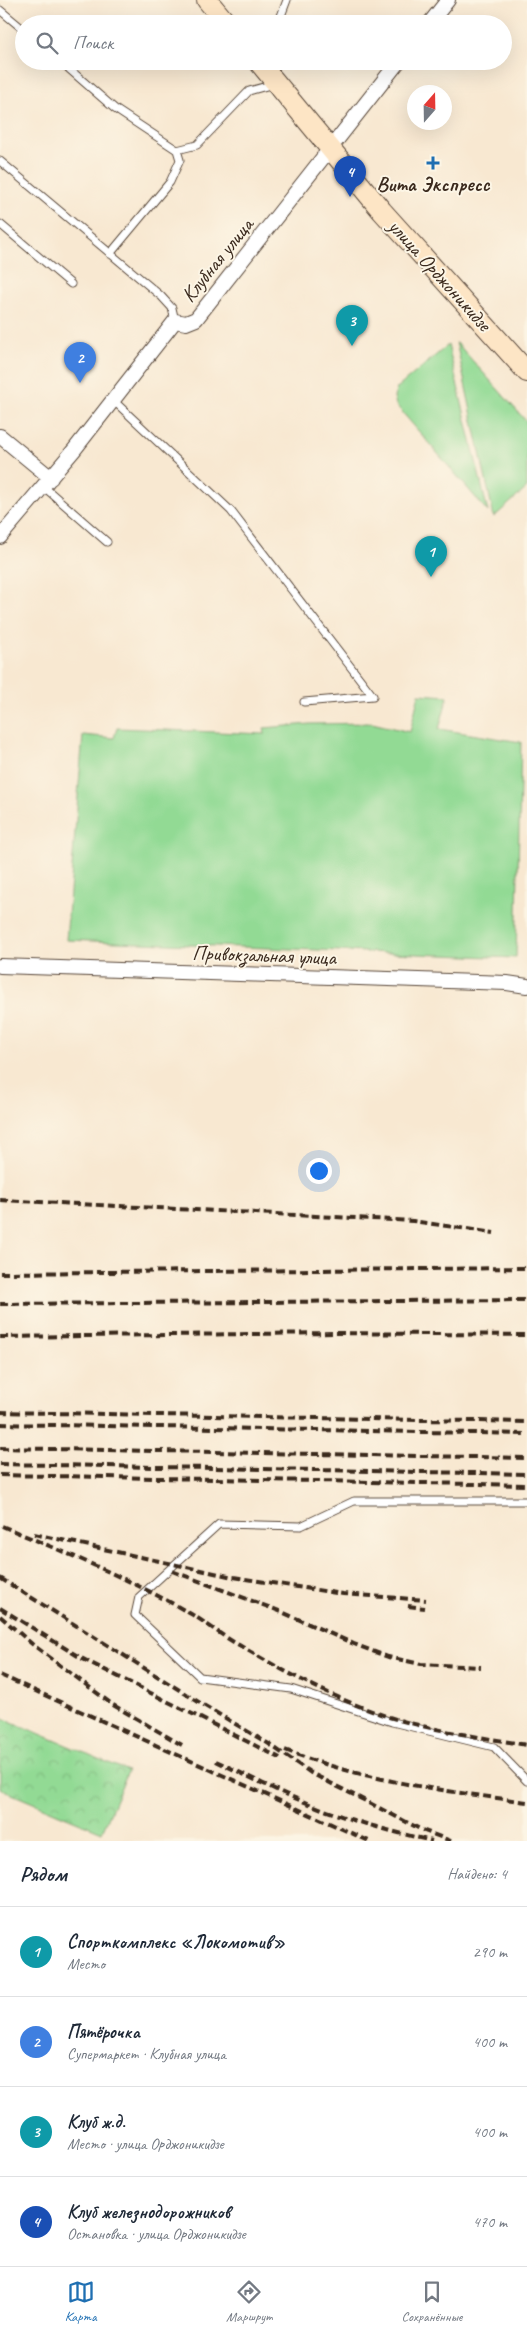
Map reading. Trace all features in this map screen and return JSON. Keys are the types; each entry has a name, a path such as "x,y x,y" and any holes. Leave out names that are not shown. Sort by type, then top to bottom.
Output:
{"street":[{"path":"207,0 220,15"},
{"path":"436,15 448,0"},
{"name":"улица Орджоникидзе","path":"266,70 382,211 527,372"},
{"name":"Клубная улица","path":"0,537 47,482 175,321 186,322 196,319 392,70"},
{"path":"0,436 47,482"},
{"name":"Привокзальная улица","path":"0,966 507,983 527,986"}],"lane":[{"path":"281,15 287,0"},
{"path":"0,10 15,22"},
{"path":"70,70 115,109 177,150 180,160 170,182 110,254"},
{"path":"177,150 197,145 249,90 277,84"},
{"path":"2,166 161,296 172,308 175,321"},
{"path":"0,224 71,284"},
{"path":"113,400 232,510 373,696 304,702"},
{"path":"47,482 107,542"},
{"path":"527,1501 354,1501 302,1526 219,1524 139,1597 136,1615 200,1677 291,1689 392,1722 494,1747 527,1781"}],"green space":[{"path":"456,342 527,422 527,488 494,517"},
{"path":"448,345 488,512 396,405 394,397 397,388"},
{"path":"419,694 448,696 439,729 521,742 516,958 66,940 83,735 114,738 117,728 265,734 264,728 310,724 372,723 410,732"},
{"path":"0,1717 128,1771 102,1832 0,1789"}],"railway":[{"path":"0,1200 413,1221 494,1233"},
{"path":"0,1273 527,1268"},
{"path":"0,1304 527,1300"},
{"path":"0,1337 335,1333 527,1335"},
{"path":"0,1412 527,1422"},
{"path":"0,1424 527,1434"},
{"path":"0,1448 527,1458"},
{"path":"0,1464 527,1474"},
{"path":"0,1475 527,1485"},
{"path":"2,1526 145,1589 191,1614 275,1666 350,1703 389,1717 423,1726 527,1745"},
{"path":"34,1534 233,1577 343,1594 426,1600"},
{"path":"172,1571 282,1612 388,1657 421,1664 481,1667"},
{"path":"0,1578 269,1744 311,1773 422,1830 451,1841"},
{"path":"408,1606 425,1608"},
{"path":"0,1608 81,1658 280,1758"},
{"path":"0,1616 32,1644 113,1705 182,1745"},
{"path":"0,1675 369,1841"},
{"path":"285,1750 344,1770 404,1784 527,1802"},
{"path":"216,1761 284,1793 337,1815 432,1841"}],"place":[{"name":"Вита Экспресс","path":"433,163"},
{"name":"Клуб железнодорожников","path":"350,197"},
{"name":"Клуб ж.д.","path":"352,346"},
{"name":"Пятёрочка","path":"80,383"},
{"name":"Спорткомплекс «Локомотив»","path":"431,577"}]}
